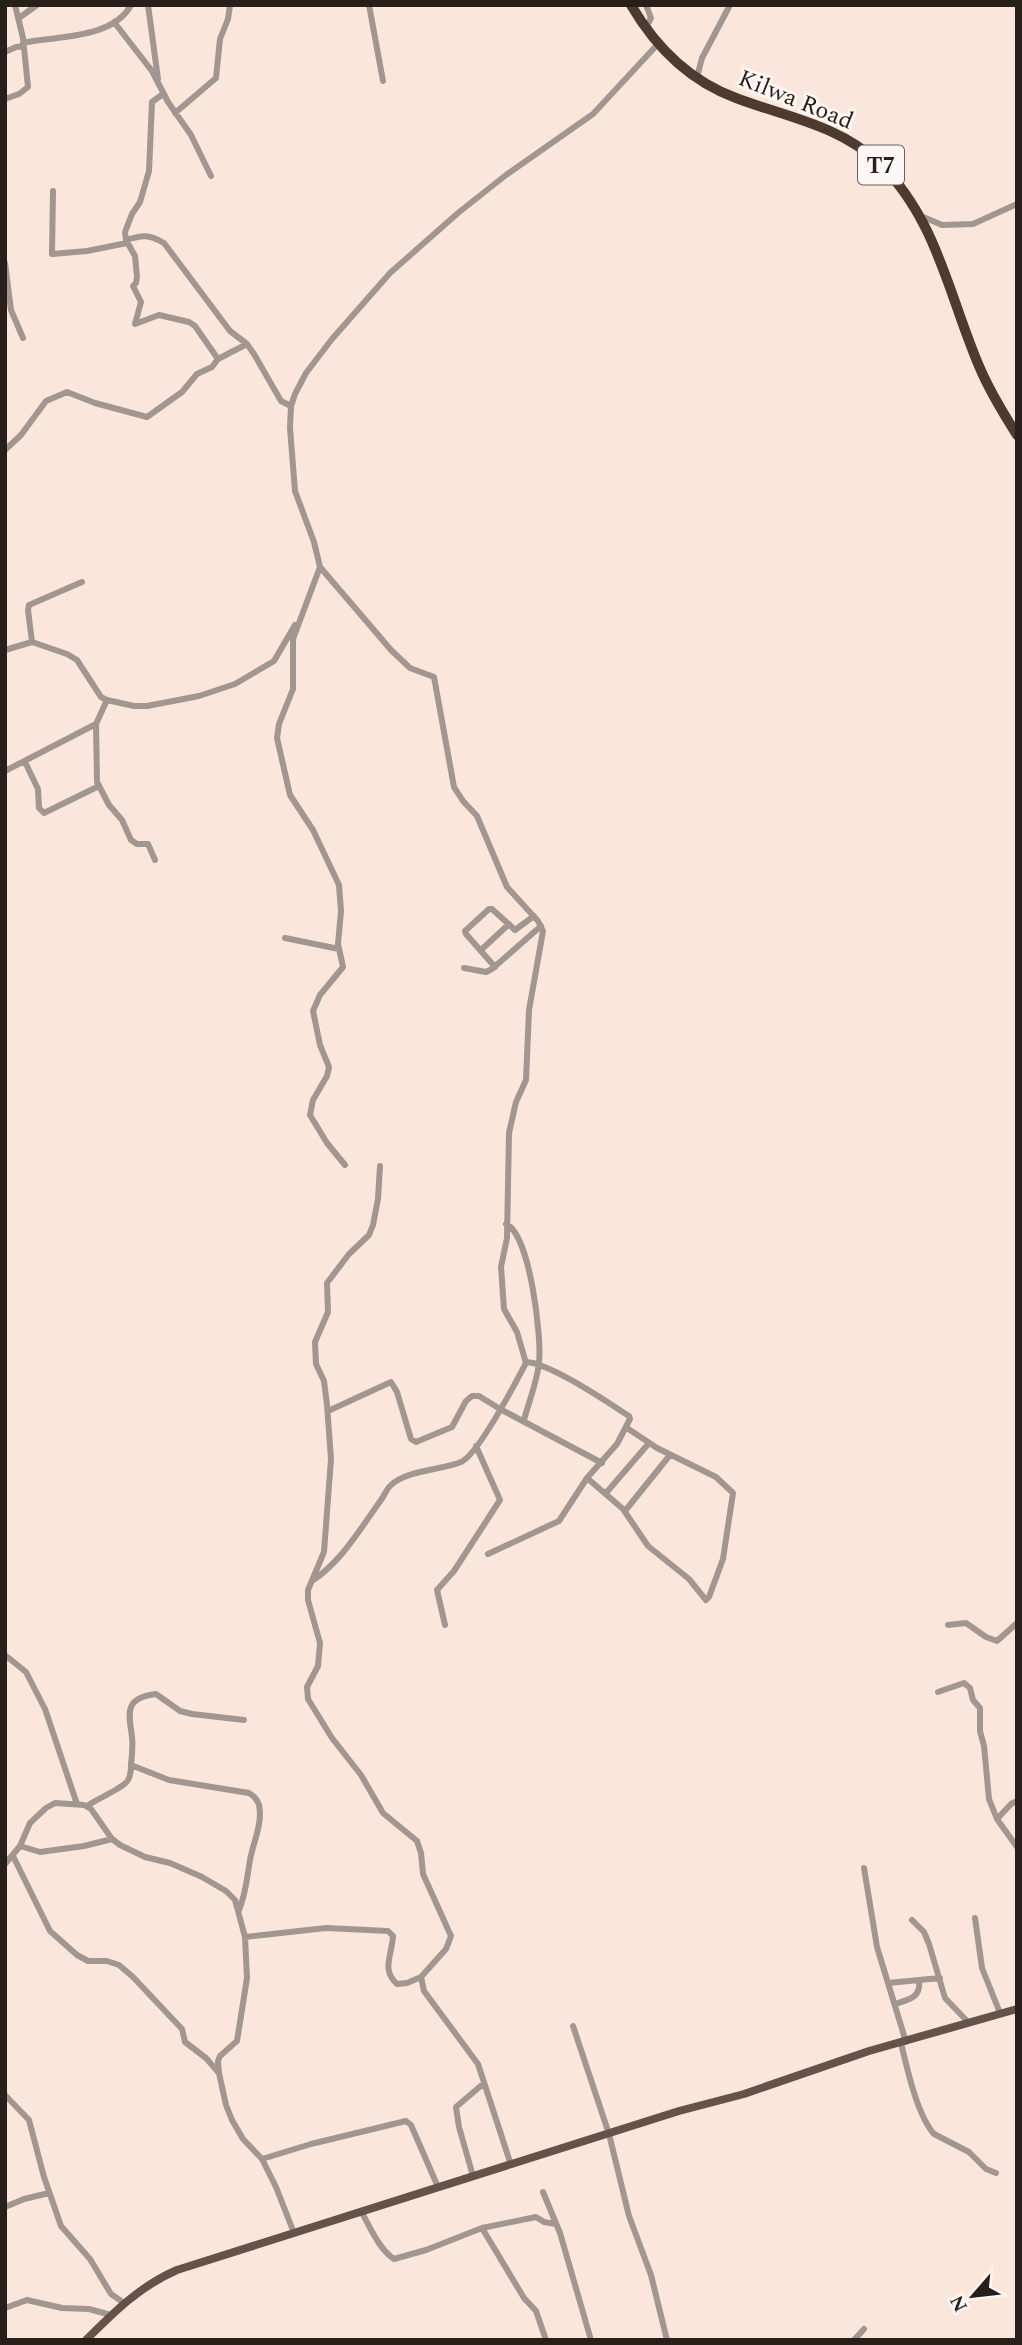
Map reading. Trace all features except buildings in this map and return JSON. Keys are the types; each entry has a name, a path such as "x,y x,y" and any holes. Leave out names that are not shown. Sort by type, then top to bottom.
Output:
{"highway":[{"name":"Kilwa Road","path":"631,5 657,45 697,77 734,97 838,133 876,160 895,179 920,215 978,364 1017,435"}],"main road":[{"path":"86,2340 124,2303 151,2282 177,2270 679,2111 746,2094 869,2051 1017,2008"}],"street":[{"path":"5,99 28,88 24,45 15,5"},
{"path":"19,18 37,5"},
{"path":"5,52 24,45 81,35 114,22 131,5"},
{"path":"148,5 159,85"},
{"path":"175,114 215,79 219,64 220,39 230,5"},
{"path":"369,5 383,81"},
{"path":"645,29 651,18 646,5"},
{"path":"697,77 702,58 730,5"},
{"path":"114,22 146,61 175,114 191,135 211,176"},
{"path":"312,1581 345,1552 390,1486 427,1469 462,1462 500,1409 526,1362 517,1332 505,1312 501,1273 506,1242 509,1133 516,1102 526,1080 529,1010 541,945 541,926 507,887 477,816 454,788 434,676 410,668 391,650 320,567 314,542 295,491 291,406 299,384 312,365 382,281 458,213 506,175 593,114 657,45"},
{"path":"163,94 152,102 149,171 140,202 125,231 127,242 135,256 136,283 133,286 141,302 135,324 159,315 189,322 195,326 218,359"},
{"path":"53,191 51,254 87,251 151,235 163,243 230,331 247,344 281,401 291,406"},
{"path":"920,215 942,225 974,225 1017,204"},
{"path":"5,263 12,310 23,338"},
{"path":"5,450 21,435 46,401 61,394 69,393 95,403 148,416 182,392 197,374 247,344"},
{"path":"320,567 293,641 293,689 282,713 276,738 289,795 313,830 340,885 339,949 343,969 320,995 313,1011 320,1045 329,1067 327,1076 313,1100 310,1115 327,1143 345,1165"},
{"path":"32,642 29,604 82,582"},
{"path":"7,648 32,642 67,654 77,660 96,691 107,700 146,706 211,693 241,682 274,662 299,621"},
{"path":"107,700 96,724 99,786 109,805 122,820 131,840 137,844 148,844 155,860"},
{"path":"7,768 25,762 96,724"},
{"path":"25,762 38,789 39,808 44,813 99,786"},
{"path":"495,967 465,931 489,909 515,930 534,916"},
{"path":"481,950 509,924"},
{"path":"464,968 486,972 541,926"},
{"path":"285,937 339,949"},
{"path":"246,1937 326,1928 388,1931 393,1936 388,1962 389,1975 397,1984 421,1977 446,1950 452,1936 424,1874 417,1841 383,1813 361,1775 332,1738 308,1699 307,1687 318,1666 320,1643 307,1590 324,1552 331,1458 324,1381 314,1353 316,1338 328,1312 327,1283 339,1265 371,1231 378,1199 380,1166"},
{"path":"506,1224 513,1228 518,1238 536,1299 540,1332 539,1364 524,1420"},
{"path":"488,1554 558,1522 587,1478 602,1463 627,1428 629,1416 587,1389 539,1364 526,1362"},
{"path":"328,1411 391,1382 414,1442 452,1427 464,1404 472,1396 479,1395 602,1463"},
{"path":"587,1478 625,1511 648,1546 689,1578 706,1600 709,1597 723,1559 734,1495 716,1478 670,1455 627,1428"},
{"path":"606,1493 649,1443"},
{"path":"445,1625 437,1590 454,1571 500,1500 476,1446"},
{"path":"625,1511 670,1455"},
{"path":"948,1625 966,1623 986,1637 998,1641 1017,1623"},
{"path":"5,1655 26,1672 45,1709 77,1804"},
{"path":"938,1692 964,1683 970,1688 973,1700 981,1708 980,1726 988,1792 997,1819 1017,1847"},
{"path":"87,1806 124,1785 130,1776 133,1746 128,1721 130,1708 134,1703 156,1694 180,1711 244,1720"},
{"path":"131,1765 169,1780 255,1796 260,1814 240,1910"},
{"path":"997,1819 1017,1801"},
{"path":"5,1864 20,1846 30,1824 49,1805 59,1802 77,1804 87,1806 112,1839 130,1851 170,1863 202,1877 226,1891 235,1900 246,1937 247,1978 237,2041 220,2056 219,2073 226,2105 239,2134 262,2159 294,2233"},
{"path":"20,1846 40,1852 112,1839"},
{"path":"13,1856 50,1931 77,1955 88,1961 107,1961 119,1965 141,1984 181,2029 185,2042 206,2058 219,2073"},
{"path":"864,1868 877,1948 895,2004 919,2106 934,2134 969,2152 986,2169 996,2173"},
{"path":"975,1918 982,1968 1000,2013"},
{"path":"912,1920 926,1937 945,1998 969,2022"},
{"path":"421,1977 425,1991 478,2064 511,2165"},
{"path":"888,1983 940,1978"},
{"path":"895,2004 915,1996 919,1990 919,1981"},
{"path":"573,2026 608,2134 629,2216 651,2275 667,2340"},
{"path":"473,2176 456,2107 484,2084"},
{"path":"5,2095 29,2120 49,2193 64,2232 90,2259 111,2294 124,2303"},
{"path":"262,2159 406,2121 411,2125 438,2187"},
{"path":"543,2192 556,2224 591,2340"},
{"path":"5,2207 49,2193"},
{"path":"361,2211 387,2254 394,2259 426,2250 482,2228 536,2217 556,2224"},
{"path":"482,2228 524,2298 536,2311 546,2340"},
{"path":"5,2308 27,2300 111,2315"},
{"path":"853,2340 864,2329"}]}
